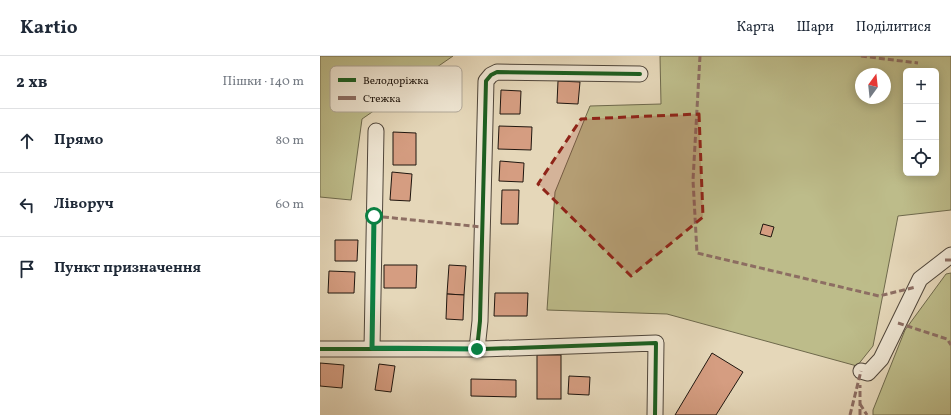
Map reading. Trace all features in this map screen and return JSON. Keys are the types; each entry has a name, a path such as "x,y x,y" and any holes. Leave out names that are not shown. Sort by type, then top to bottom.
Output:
{"street":[{"path":"477,349 480,321 486,81 491,75 497,72 640,74"},
{"path":"372,348 376,131"},
{"path":"861,371 868,373 881,359 920,279 951,255"},
{"path":"320,349 477,349 656,342 655,415"}],"highlighted area":[{"path":"699,114 703,217 631,276 538,184 581,119"}],"shaded area":[{"path":"320,56 453,56 439,66 330,66 330,112 372,112 362,119 351,200 320,197"},
{"path":"660,56 951,56 951,210 898,216 873,346 857,366 667,314 547,310 555,192 590,106 661,104"},
{"path":"951,273 951,415 873,415 873,410 905,330 946,274"}],"building":[{"path":"558,81 580,82 578,104 557,103"},
{"path":"501,90 521,91 520,114 500,114"},
{"path":"499,126 532,127 531,150 498,149"},
{"path":"393,132 416,133 416,165 393,165"},
{"path":"500,161 524,163 523,182 499,181"},
{"path":"392,172 412,174 410,201 390,200"},
{"path":"502,190 519,190 518,224 501,224"},
{"path":"763,224 774,227 771,237 760,234"},
{"path":"335,240 358,240 357,261 335,261"},
{"path":"384,265 417,265 416,288 384,288"},
{"path":"449,265 466,266 464,295 447,294"},
{"path":"329,271 355,272 354,293 328,293"},
{"path":"495,293 528,293 527,316 494,316"},
{"path":"447,294 464,295 463,320 446,319"},
{"path":"712,353 743,372 716,415 675,415"},
{"path":"537,355 561,355 561,399 537,399"},
{"path":"320,363 344,365 342,388 320,386"},
{"path":"379,364 395,366 391,392 375,390"},
{"path":"569,376 590,377 589,395 568,394"},
{"path":"471,379 516,380 516,397 471,396"}],"marked path":[{"path":"700,56 693,180 697,253 879,296 916,287"},
{"path":"861,56 918,63"},
{"path":"374,216 482,227"},
{"path":"945,260 951,260"},
{"path":"898,323 947,339 951,345"},
{"path":"850,415 861,371"},
{"path":"860,385 860,415"},
{"path":"860,404 867,415"}],"cycle path":[{"path":"477,349 480,321 486,81 491,75 497,72 640,74"},
{"path":"320,349 483,349 656,343 655,415"}],"route":[{"path":"374,216 372,348 477,349"}]}
